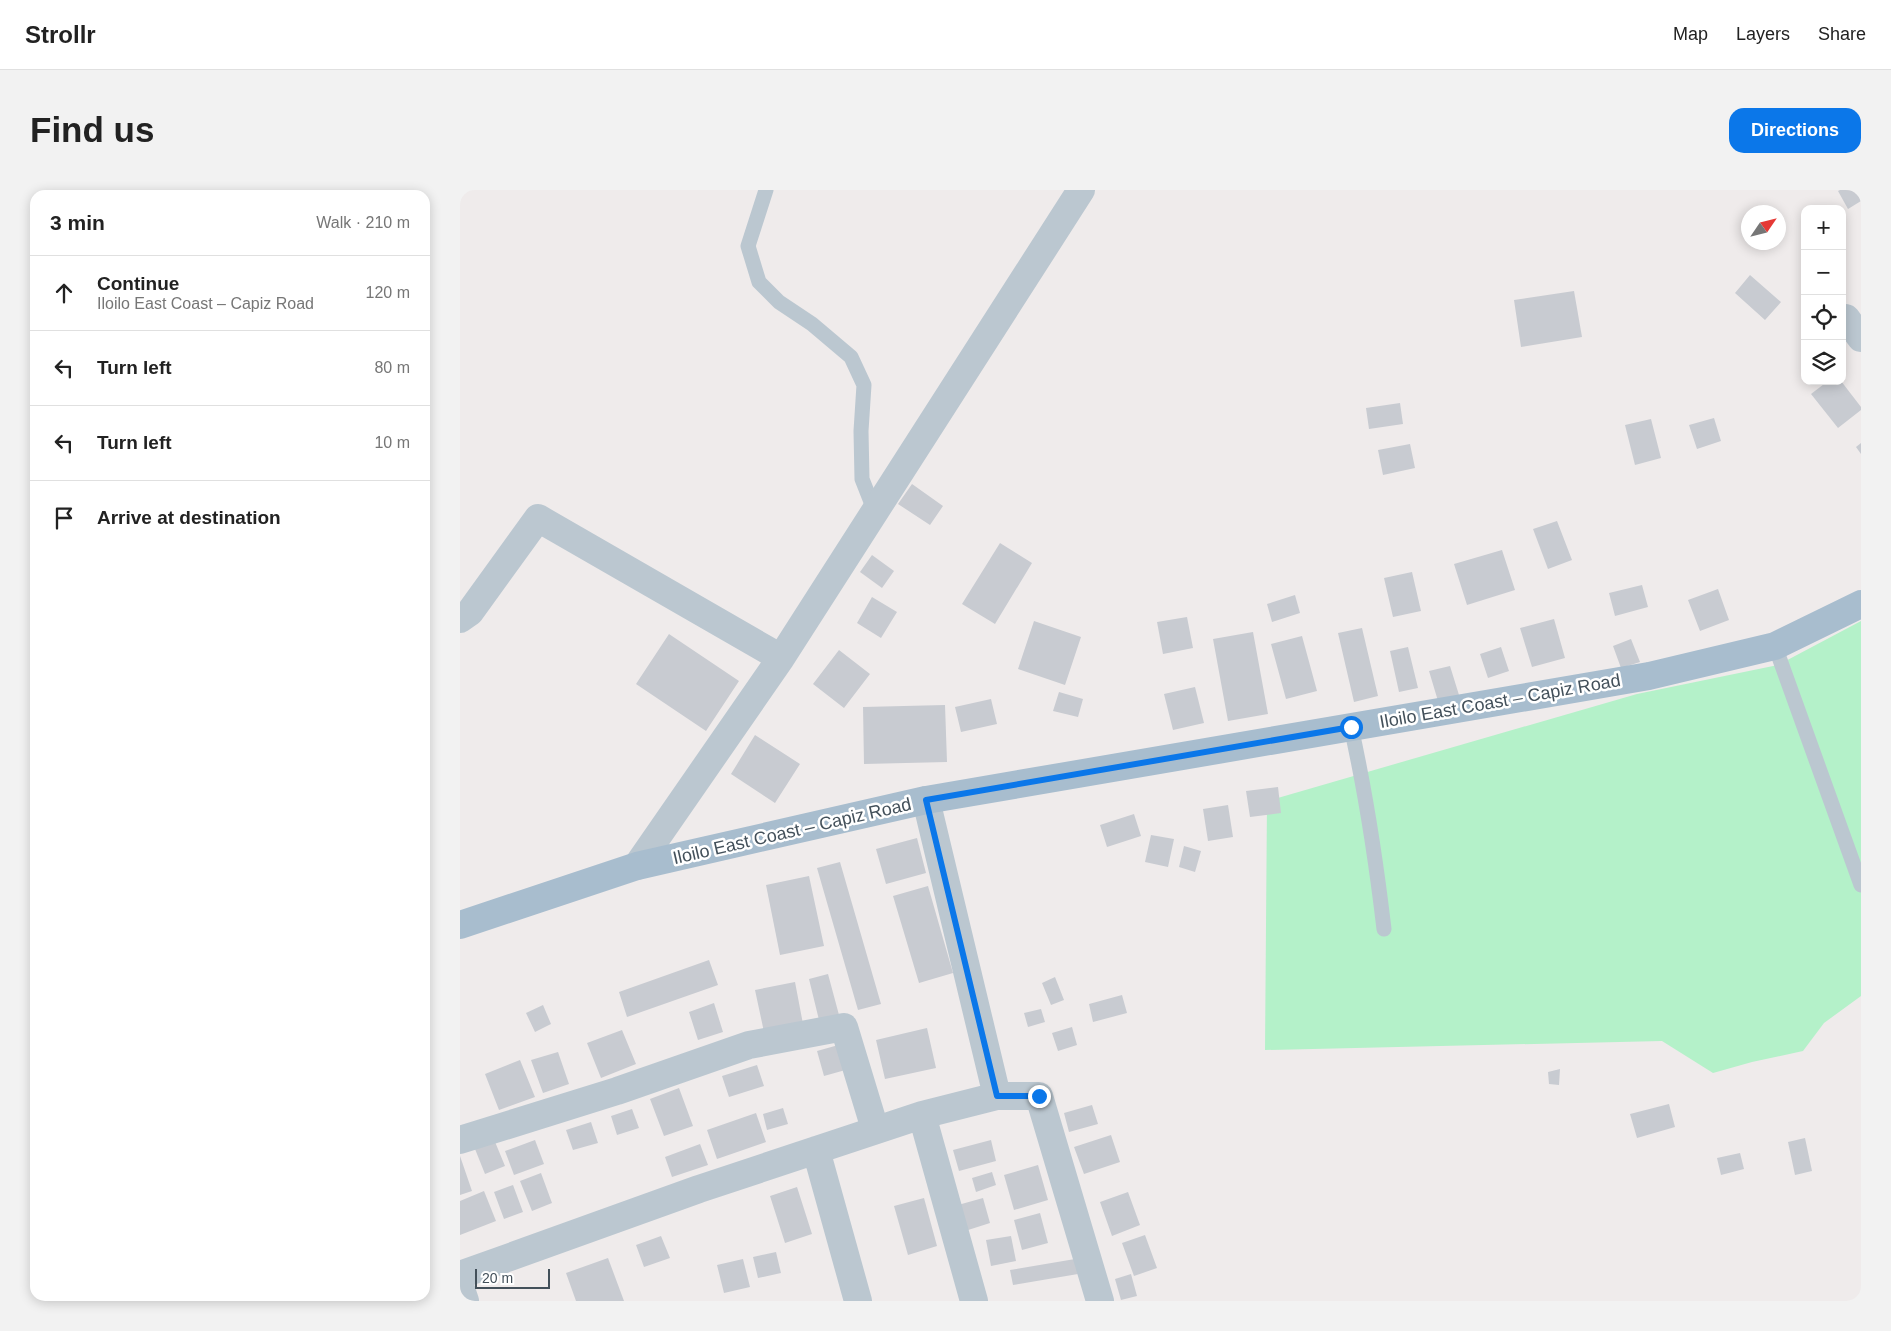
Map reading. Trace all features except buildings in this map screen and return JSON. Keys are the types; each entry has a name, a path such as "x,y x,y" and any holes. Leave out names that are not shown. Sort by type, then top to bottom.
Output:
{"main road":[{"name":"Iloilo East Coast – Capiz Road","path":"460,925 637,866 926,800 1649,676 1775,646 1861,604"}],"street":[{"path":"637,866 782,658 1081,190"},
{"path":"460,618 470,612 538,518 782,658"},
{"path":"926,800 997,1096"},
{"path":"460,1140 617,1091 749,1045 844,1027 875,1129"},
{"path":"460,1276 699,1189 875,1129 997,1096 1039,1096 1100,1301"},
{"path":"922,1115 974,1301"},
{"path":"816,1150 858,1301"},
{"path":"460,1286 465,1301"}],"lane":[{"path":"766,190 748,246 759,282 779,302 812,324 851,357 864,385 861,431 862,479 875,512"},
{"path":"1775,646 1861,885"},
{"path":"1351,727 1366,794 1384,929"}],"green space":[{"path":"1861,621 1861,996 1824,1023 1803,1051 1713,1073 1662,1041 1265,1050 1267,801 1637,694 1778,665"}],"route":[{"path":"1039,1096 997,1096 926,800 1351,727"}]}
